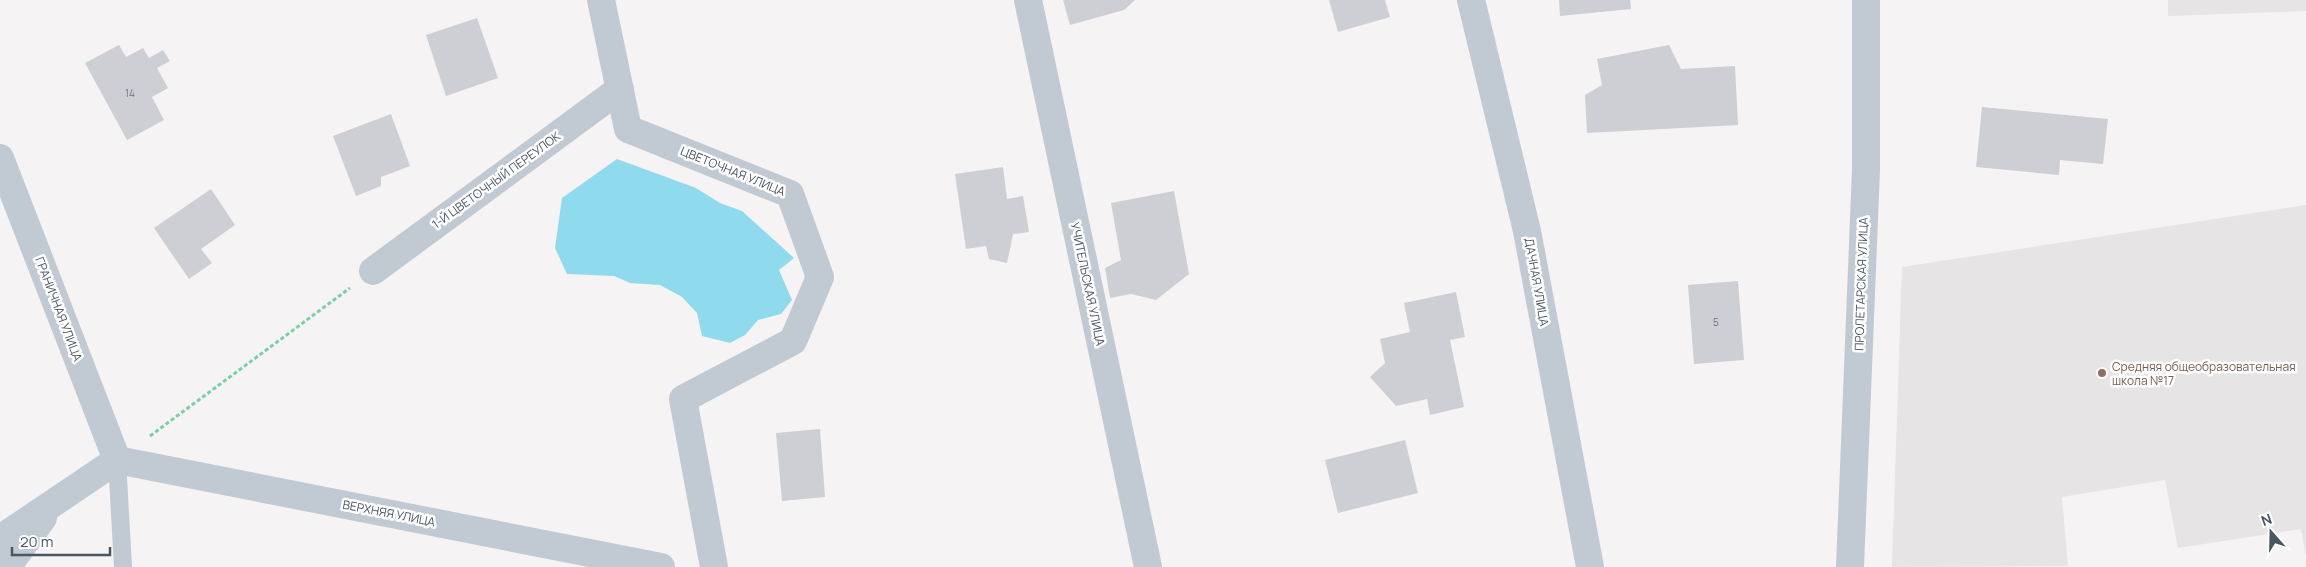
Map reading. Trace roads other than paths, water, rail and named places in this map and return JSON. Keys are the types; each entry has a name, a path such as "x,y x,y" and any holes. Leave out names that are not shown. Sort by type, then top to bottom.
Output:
{"street":[{"name":"ЦВЕТОЧНАЯ УЛИЦА","path":"601,0 628,129 790,194 820,277 793,341 683,399 714,567"},
{"name":"УЧИТЕЛЬСКАЯ УЛИЦА","path":"1028,0 1148,567"},
{"name":"ДАЧНАЯ УЛИЦА","path":"1471,0 1528,231 1590,567"},
{"name":"ПРОЛЕТАРСКАЯ УЛИЦА","path":"1850,567 1866,169 1866,0"},
{"name":"1-Й ЦВЕТОЧНЫЙ ПЕРЕУЛОК","path":"373,271 620,89"},
{"name":"ГРАНИЧНАЯ УЛИЦА","path":"0,158 118,460"},
{"path":"0,539 118,460"},
{"name":"ВЕРХНЯЯ УЛИЦА","path":"118,460 661,567"},
{"path":"7,567 54,503"}],"lane":[{"path":"118,460 123,567"}],"water":[{"path":"617,159 696,188 720,203 742,211 794,258 779,270 792,300 781,314 758,320 745,335 730,343 702,336 697,313 682,297 660,285 630,283 614,276 567,274 555,248 562,198"}],"place":[{"name":"Средняя общеобразовательная школа №17","path":"2102,373"}]}
